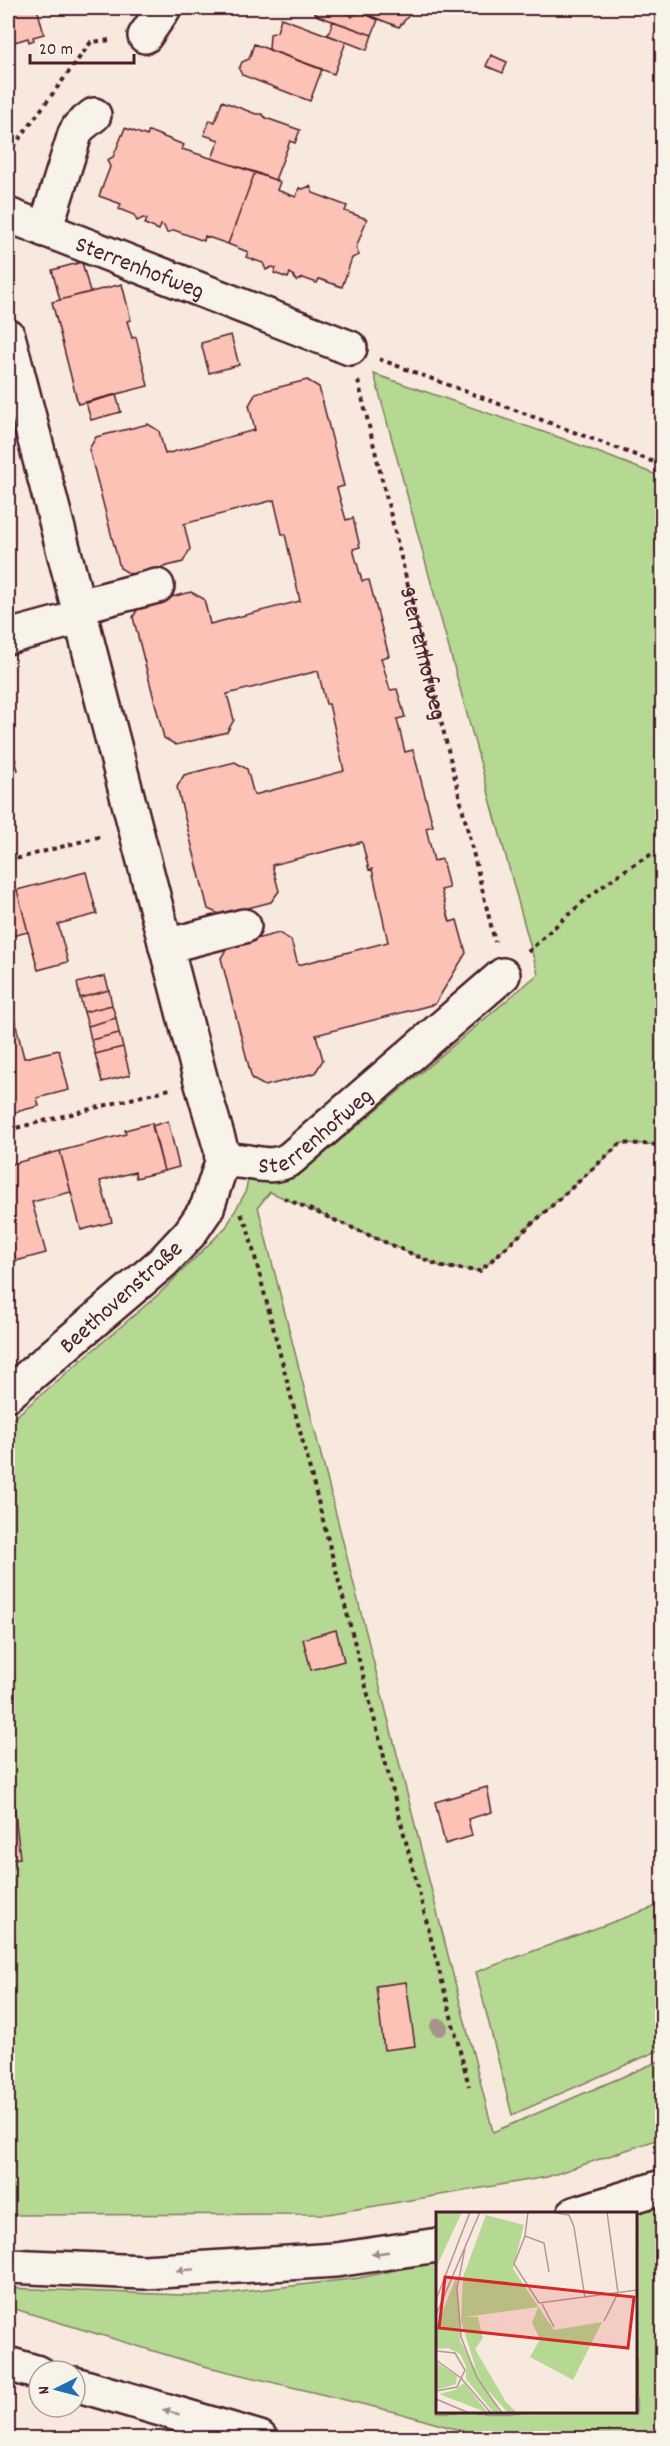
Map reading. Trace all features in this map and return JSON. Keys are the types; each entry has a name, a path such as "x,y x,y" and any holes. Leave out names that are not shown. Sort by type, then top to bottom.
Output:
{"main road":[{"path":"145,36 164,8"},
{"path":"45,230 75,134 87,119 94,115"},
{"name":"Sterrenhofweg","path":"8,215 350,348"},
{"name":"Sterrenhofweg","path":"8,336 201,1081 221,1149 219,1173"},
{"path":"8,637 157,586"},
{"path":"166,945 244,926"},
{"name":"Sterrenhofweg","path":"219,1173 242,1161 280,1166 503,975"},
{"name":"Beethovenstraße","path":"8,1394 163,1262 190,1233 207,1208 219,1173"},
{"path":"581,2212 663,2187"},
{"path":"8,2266 144,2272 336,2260 436,2245"},
{"path":"8,2364 27,2370"},
{"path":"87,2388 260,2439"}],"path":[{"path":"8,154 91,42 145,36"},
{"path":"350,348 663,465"},
{"name":"Sterrenhofweg","path":"350,348 503,975"},
{"path":"8,861 135,826"},
{"path":"503,975 564,918 641,859 663,849"},
{"path":"8,1130 201,1081"},
{"path":"281,1197 442,1267 480,1271 621,1143 663,1145"},
{"path":"219,1173 248,1226 469,2086"}],"green space":[{"path":"374,374 561,438 662,477 662,1145 621,1143 480,1271 442,1267 270,1192 258,1207 493,2132 662,2060 662,2138 547,2177 328,2214 8,2215 8,1423 160,1293 226,1227 245,1193 249,1176 299,1175 538,974"},
{"path":"662,1904 662,2049 512,2115 476,1972"},
{"path":"662,2206 662,2438 487,2438 399,2413 200,2365 8,2307 8,2288 207,2296 359,2278 436,2261 436,2413 637,2413 637,2214"}],"building":[{"path":"8,8 37,8 44,34 33,37 34,40 29,42 28,38 8,44"},
{"path":"310,8 343,8 352,17 358,11 378,20 372,35 318,16"},
{"path":"343,8 415,8 399,27 358,11 352,17"},
{"path":"281,18 346,42 334,74 269,50 270,34 277,32"},
{"path":"333,21 372,35 367,50 328,35"},
{"path":"254,44 322,69 310,101 242,75 239,69 242,62 249,59"},
{"path":"491,55 507,62 503,73 486,66"},
{"path":"222,101 300,130 295,143 290,141 275,180 212,158 219,140 204,135 210,120 215,122"},
{"path":"125,128 147,136 149,131 184,145 182,149 255,172 228,244 205,236 204,241 174,230 167,233 164,226 161,225 159,230 145,224 147,219 137,221 134,215 119,209 121,204 99,196 110,167 107,160 113,157"},
{"path":"255,172 280,182 277,190 296,197 299,188 310,186 313,193 347,206 345,211 367,219 356,248 359,255 352,258 342,287 319,279 317,283 303,278 296,281 290,273 288,278 274,273 276,268 272,267 266,270 263,263 246,257 248,252 228,244"},
{"path":"82,262 90,292 60,300 52,270"},
{"path":"122,284 131,320 127,321 132,338 136,337 148,386 78,404 52,302"},
{"path":"231,335 239,365 209,373 201,343"},
{"path":"307,380 319,387 344,486 337,488 346,520 353,518 360,547 353,549 362,581 369,580 389,656 381,658 390,690 397,689 405,717 397,719 405,752 413,750 433,826 426,828 434,861 442,859 449,888 441,890 450,922 457,920 466,953 435,1004 316,1035 323,1060 315,1073 265,1086 252,1079 221,958 228,946 279,933 291,940 298,965 388,942 372,869 369,870 362,842 272,865 279,891 271,902 221,915 208,909 177,787 184,775 235,762 247,769 254,795 344,771 329,704 326,704 318,671 227,694 234,720 227,732 176,745 164,738 133,617 140,605 191,592 204,599 210,624 300,601 285,534 282,534 274,500 184,524 190,549 183,562 132,575 120,568 89,449 96,437 148,424 159,431 165,454 255,430 249,405 256,393"},
{"path":"116,395 121,412 91,420 86,403"},
{"path":"8,732 18,770 8,773"},
{"path":"86,872 97,914 58,924 68,962 38,970 17,890"},
{"path":"17,890 28,932 8,937 8,892"},
{"path":"105,976 109,990 80,998 77,983"},
{"path":"109,990 112,1005 84,1012 80,998"},
{"path":"112,1005 116,1018 88,1026 84,1012"},
{"path":"14,1017 24,1058 59,1050 69,1090 37,1098 39,1106 8,1114 8,1018"},
{"path":"116,1018 119,1033 91,1040 88,1026"},
{"path":"119,1033 123,1047 95,1054 91,1040"},
{"path":"123,1047 130,1075 102,1082 95,1054"},
{"path":"168,1121 179,1167 164,1171 152,1126"},
{"path":"152,1123 164,1171 136,1178 135,1172 100,1181 112,1222 81,1230 60,1151 126,1134 125,1130"},
{"path":"60,1151 71,1192 32,1202 46,1253 16,1261 8,1228 8,1165"},
{"path":"336,1630 344,1661 311,1670 303,1639"},
{"path":"487,1787 492,1812 468,1819 472,1836 445,1844 435,1802"},
{"path":"14,1803 20,1858 8,1859 8,1804"},
{"path":"406,1982 415,2046 384,2050 376,1986"}]}
